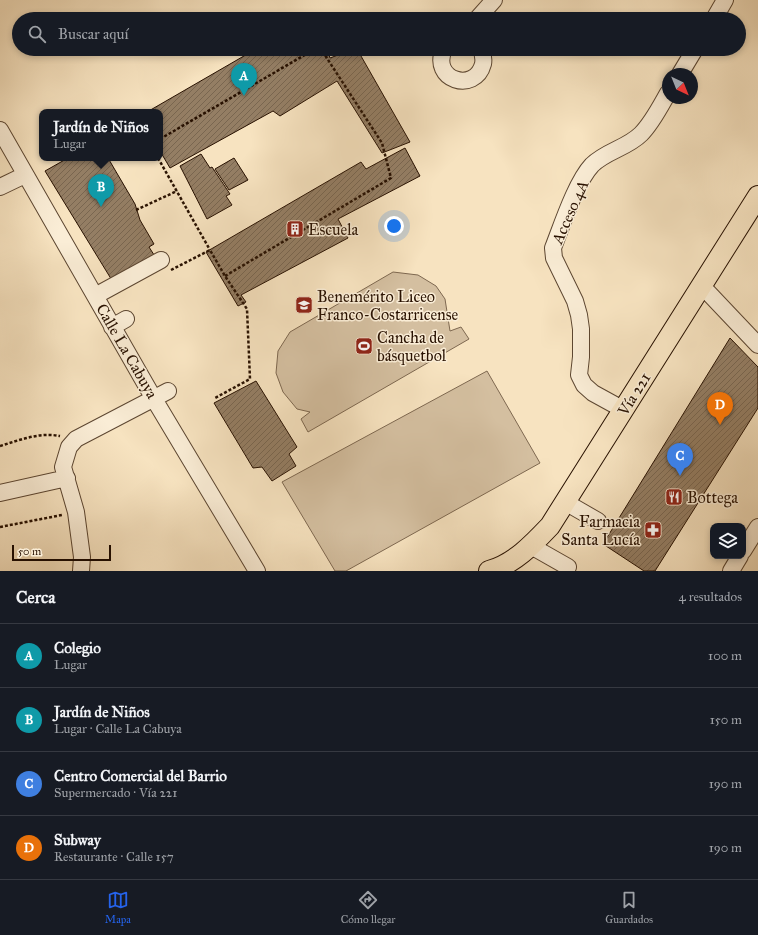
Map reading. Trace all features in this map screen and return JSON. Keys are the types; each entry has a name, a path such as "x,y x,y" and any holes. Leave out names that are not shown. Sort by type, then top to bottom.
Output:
{"main road":[{"name":"Vía 221","path":"492,571 512,561 531,546 550,526 758,196"}],"street":[{"path":"483,12 494,0"},
{"path":"718,12 725,0"},
{"path":"442,56 442,66 446,74 453,79 461,81 469,80 477,76 482,69 483,56"},
{"path":"684,68 691,56"},
{"name":"Acceso 4A","path":"624,410 593,394 584,386 580,375 580,314 575,301 556,265 553,248 580,183 592,166 604,155 627,144 641,135 662,103"},
{"name":"Calle La Cabuya","path":"0,130 95,296 119,323 161,395 257,571"},
{"path":"0,187 25,175"},
{"path":"95,296 165,266"},
{"path":"702,286 758,345"},
{"path":"81,571 82,557 76,512 63,467 65,456 69,447 76,440 161,395"},
{"path":"0,493 67,478"},
{"path":"565,502 598,521"},
{"path":"746,546 758,527"},
{"path":"531,546 568,567"},
{"path":"731,571 738,559"}],"path":[{"path":"163,137 303,56"},
{"path":"225,276 391,178 382,143 326,56"},
{"path":"160,161 225,276 248,309 250,378 215,398"},
{"path":"136,210 177,191"},
{"path":"165,266 210,250"},
{"path":"0,446 35,435 50,434 76,440"},
{"path":"0,527 76,512"}],"shaded area":[{"path":"393,272 418,275 436,286 445,299 450,331 461,327 469,339 308,432 301,419 310,412 297,409 283,392 276,373 278,351 290,332"},
{"path":"487,371 540,463 346,571 335,571 282,482"}],"building":[{"path":"244,56 329,56 330,58 335,56 361,56 410,142 382,153 337,81 280,116 273,111 170,168 163,156 163,109 152,109"},
{"name":"Escuela","path":"405,148 420,176 338,219 348,238 241,295 246,302 238,306 206,252 361,162 366,169"},
{"path":"201,154 210,168 212,167 230,194 226,196 232,205 207,219 180,166"},
{"path":"234,158 248,180 229,190 215,169"},
{"path":"63,161 110,161 135,204 140,220 154,244 149,247 156,258 113,282 45,171"},
{"path":"730,338 758,367 758,408 655,571 644,571 603,544"},
{"path":"256,381 297,447 289,454 296,466 272,481 262,467 253,468 214,403"}],"place":[{"name":"Colegio","path":"244,96"},
{"name":"Jardín de Niños","path":"101,207"},
{"name":"Escuela","path":"295,229"},
{"name":"Benemérito Liceo Franco-Costarricense","path":"304,305"},
{"name":"Cancha de básquetbol","path":"364,346"},
{"name":"Subway","path":"720,425"},
{"name":"Centro Comercial del Barrio","path":"680,476"},
{"name":"Bottega","path":"674,497"},
{"name":"Farmacia Santa Lucía","path":"653,530"}]}
